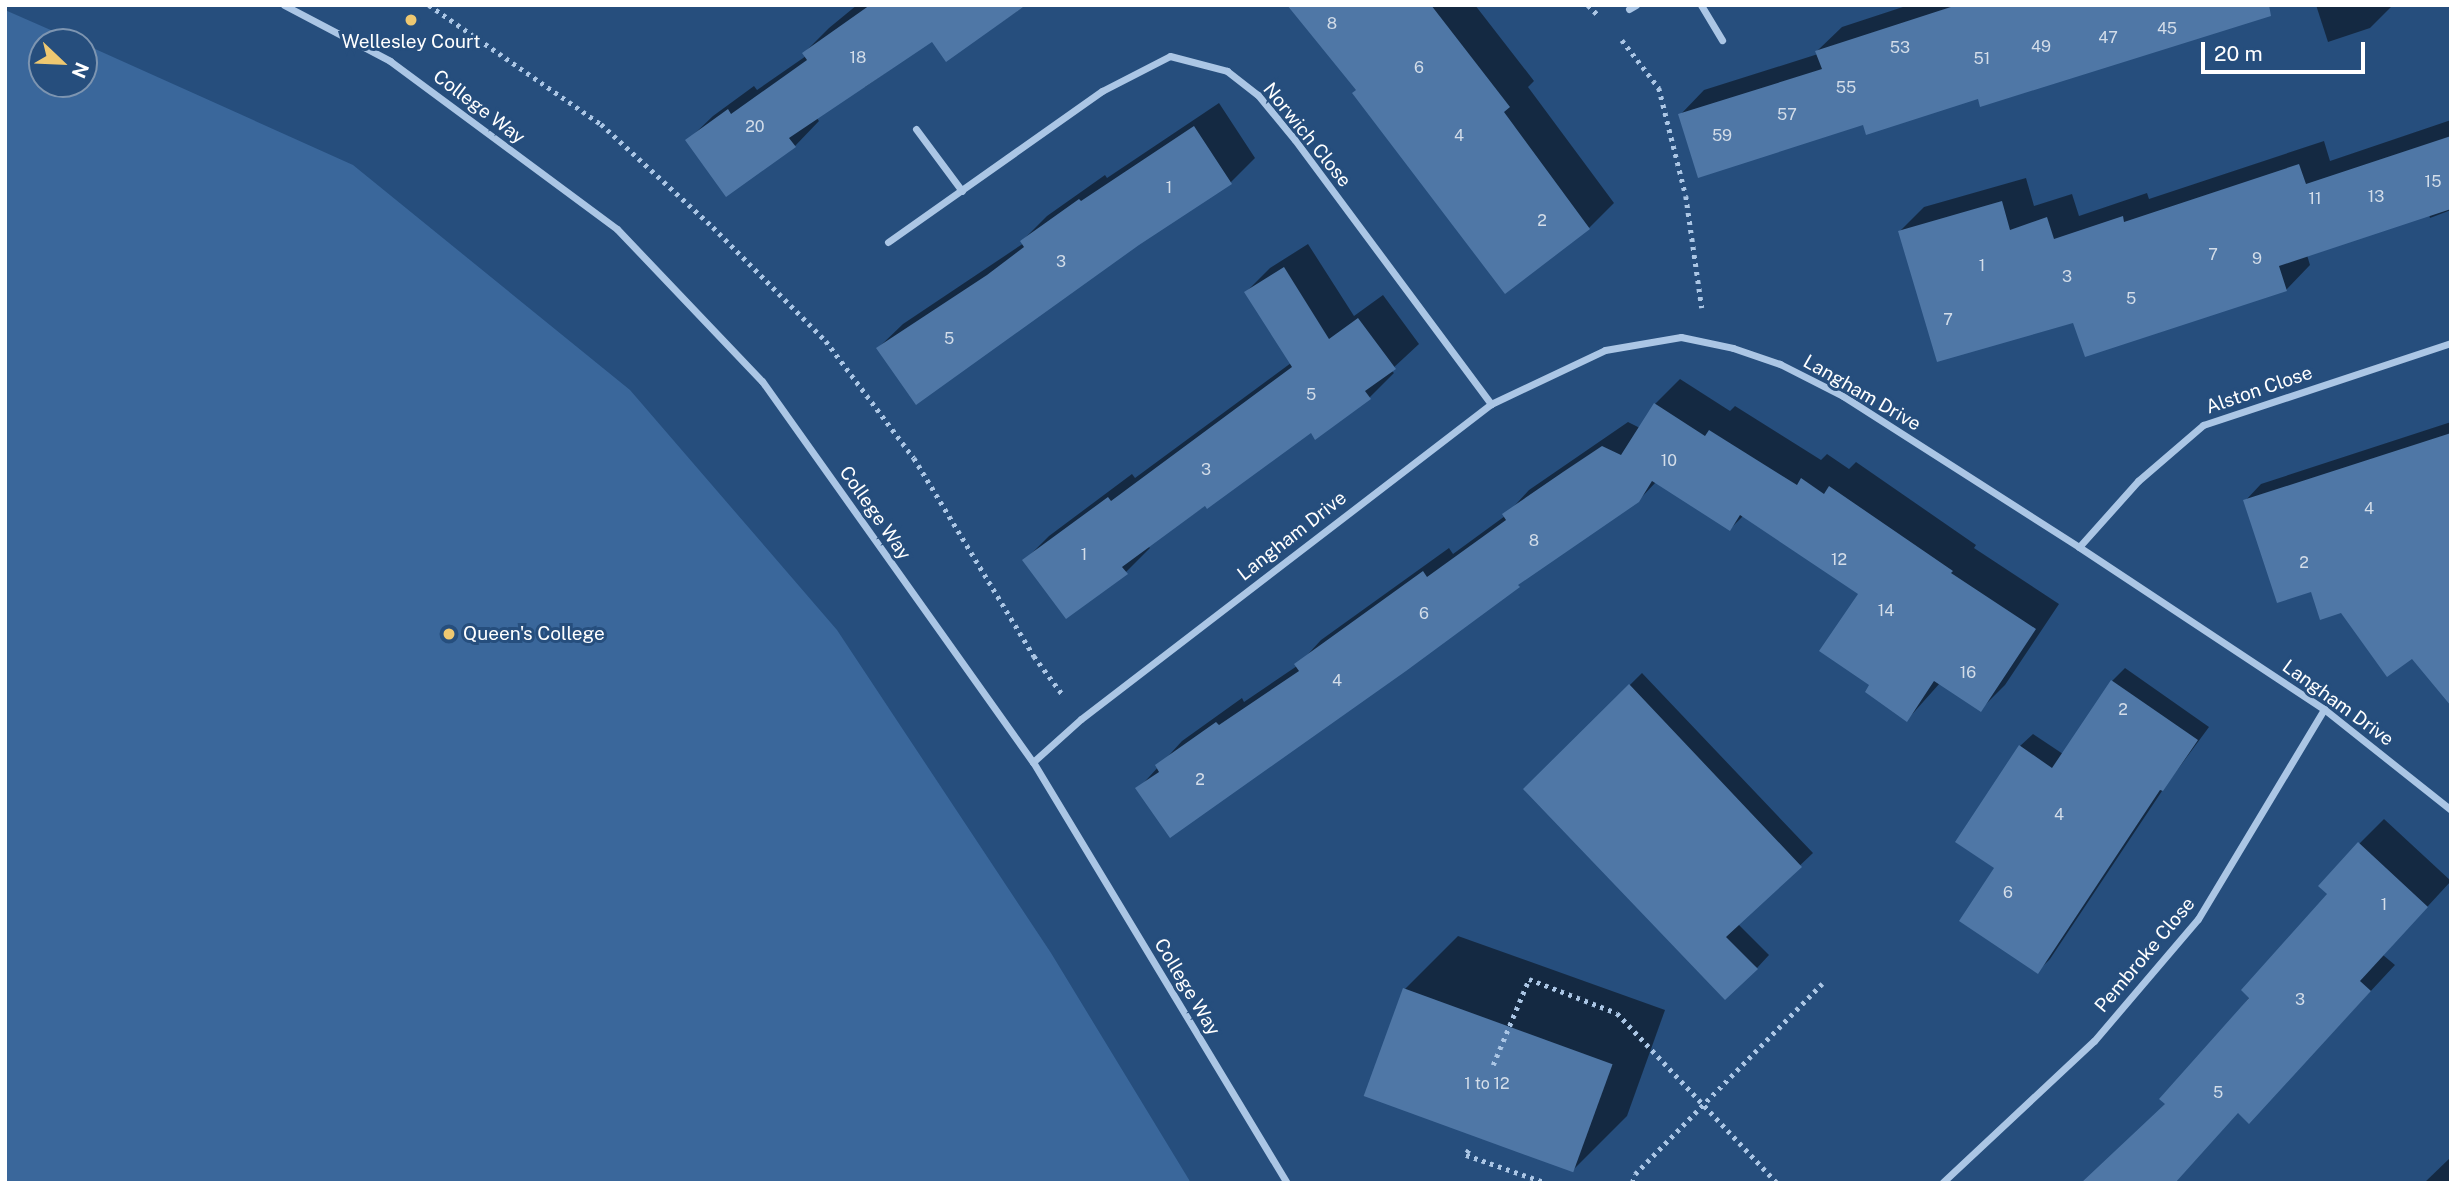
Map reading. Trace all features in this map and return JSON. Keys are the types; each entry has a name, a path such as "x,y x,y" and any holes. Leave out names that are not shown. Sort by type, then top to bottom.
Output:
{"street":[{"name":"College Way","path":"284,5 390,61 617,229 762,381 1033,762 1287,1183"},
{"path":"1701,5 1722,40"},
{"name":"Norwich Close","path":"888,242 1102,91 1170,56 1227,71 1258,96 1295,140 1492,404"},
{"path":"916,129 962,191"},
{"name":"Langham Drive","path":"1033,762 1081,719 1492,404 1605,350 1681,337 1780,364 1843,396 2079,547 2324,709 2451,810"},
{"name":"Alston Close","path":"2079,547 2138,481 2203,425 2451,343"},
{"name":"Pembroke Close","path":"1942,1183 2094,1041 2198,919 2324,709"}],"path":[{"path":"429,5 601,124 713,227 826,341 914,458 1034,656 1081,719"},
{"path":"1618,36 1659,88 1686,196 1706,342"},
{"path":"1493,1065 1529,979 1618,1013 1702,1106 1777,1183"},
{"path":"1632,1183 1635,1174 1822,984"},
{"path":"1469,1150 1466,1155 1547,1183"}],"shaded area":[{"name":"Queen's College","path":"5,10 46,28 28,28 28,98 98,98 98,50 353,165 630,390 837,630 1051,953 1191,1183 5,1183"}],"building":[{"path":"870,5 1026,5 946,62 932,42 789,138 796,147 726,197 685,140 728,109 731,114 807,60 802,53"},
{"path":"1287,5 1431,5 1510,107 1504,112 1590,229 1505,294 1352,93 1356,90"},
{"path":"1957,5 2269,5 2271,16 1980,107 1978,99 1866,135 1863,125 1698,178 1678,114 1822,69 1815,51"},
{"path":"1194,126 1232,184 1139,245 916,405 876,348 987,275 1024,247 1020,241 1079,199 1081,201"},
{"path":"2451,136 2451,209 2279,266 2287,291 2085,357 2073,323 1937,362 1898,231 2002,201 2010,230 2047,217 2054,239 2123,216 2124,222 2299,164 2306,184"},
{"path":"1284,267 1329,339 1358,318 1396,369 1365,391 1371,399 1315,440 1311,433 1207,509 1205,506 1122,567 1128,574 1066,619 1022,560 1108,497 1111,501 1292,367 1244,292"},
{"path":"1654,403 1705,436 1709,430 1797,485 1801,478 1824,494 1829,486 1953,571 1951,573 2036,629 1981,712 1934,681 1907,722 1865,692 1869,685 1819,651 1858,594 1740,515 1730,531 1652,481 1639,502 1518,585 1520,587 1406,671 1170,838 1135,788 1159,772 1155,765 1216,722 1219,725 1299,671 1294,664 1423,571 1427,577 1506,520 1502,514 1602,446 1621,455"},
{"path":"2451,433 2451,706 2412,659 2387,677 2341,613 2320,620 2311,592 2277,603 2243,500"},
{"path":"2111,680 2198,740 2163,791 2160,790 2038,974 1959,921 1994,868 1955,842 2019,745 2052,768"},
{"path":"1629,684 1802,867 1726,937 1758,969 1725,1000 1523,789"},
{"path":"2358,842 2428,907 2360,981 2371,991 2249,1124 2238,1113 2175,1183 2081,1183 2165,1104 2159,1099 2249,998 2241,990 2327,894 2318,886"},
{"path":"1403,988 1613,1064 1573,1172 1364,1096"}],"place":[{"name":"Wellesley Court","path":"411,20"},
{"name":"Queen's College","path":"449,634"}]}
